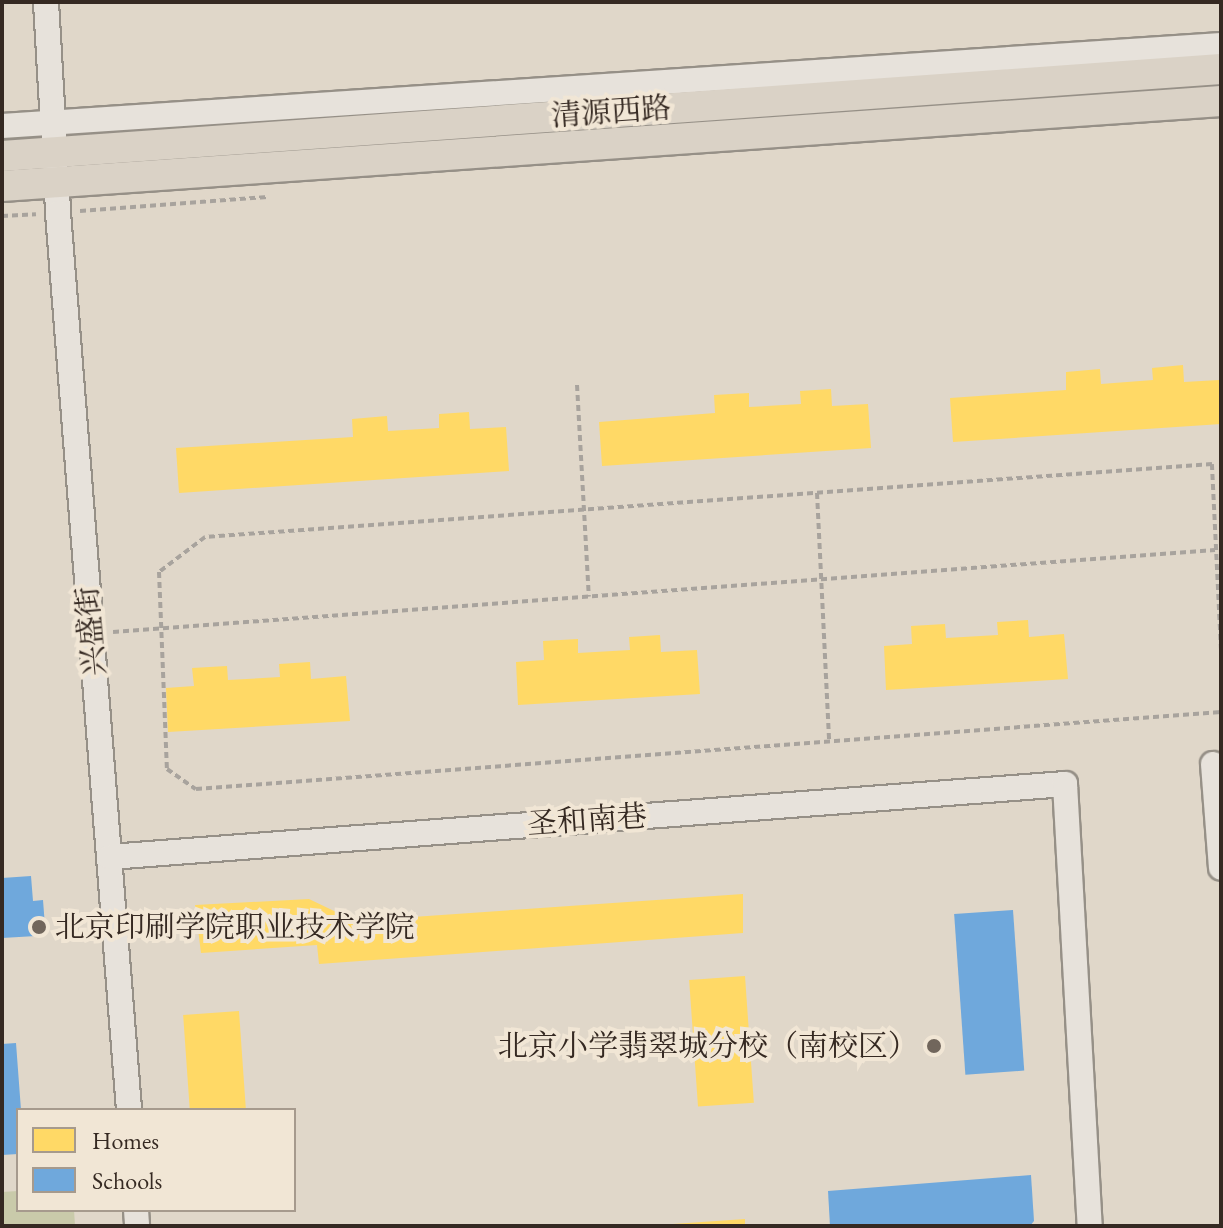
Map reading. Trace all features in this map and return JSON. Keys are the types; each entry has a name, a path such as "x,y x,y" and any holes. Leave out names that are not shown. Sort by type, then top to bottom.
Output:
{"main road":[{"name":"清源西路","path":"2,156 54,137 1221,69"},
{"name":"清源西路","path":"2,186 1221,101"}],"street":[{"name":"兴盛街","path":"46,2 56,183 129,1108"},
{"name":"清源西路","path":"2,126 54,137 1221,45"},
{"path":"1213,764 1221,868"},
{"name":"圣和南巷","path":"110,857 1065,784 1090,1226"}],"path":[{"path":"577,385 589,597"},
{"path":"1221,650 1212,464 205,537 159,572 167,769 196,789 1221,712"},
{"path":"817,493 829,741"},
{"path":"91,633 1215,550"}],"green space":[{"path":"16,1191 16,1212 74,1212 75,1226 2,1226 2,1192"}],"building: Homes":[{"path":"1183,365 1184,382 1219,380 1221,424 953,442 950,398 1066,390 1066,372 1100,369 1101,384 1153,380 1152,368"},
{"path":"831,389 832,406 868,404 871,448 602,466 599,422 715,413 714,395 749,393 749,407 801,404 800,391"},
{"path":"469,412 470,429 506,427 509,471 179,493 176,448 353,437 352,419 387,416 388,431 439,428 439,414"},
{"path":"1028,620 1029,637 1064,634 1068,679 886,690 884,646 912,644 911,626 945,624 946,638 998,635 997,622"},
{"path":"660,635 661,652 697,650 700,694 518,705 516,662 544,660 543,641 578,639 578,653 630,650 629,637"},
{"path":"310,662 311,679 346,676 350,721 168,732 166,688 194,686 192,668 227,666 228,680 280,677 279,664"},
{"path":"743,894 743,933 319,964 317,945 201,953 195,905 309,899 355,921"},
{"path":"745,976 754,1103 698,1107 689,980"},
{"path":"239,1011 246,1108 190,1108 183,1015"},
{"path":"745,1219 745,1226 673,1226 673,1224"}],"building: Schools":[{"path":"31,876 33,901 43,900 45,926 35,926 36,936 2,938 2,878"},
{"path":"1013,910 1024,1071 965,1075 954,914"},
{"path":"16,1043 21,1108 16,1108 16,1154 2,1155 2,1044"},
{"path":"1031,1175 1034,1221 1030,1226 830,1226 828,1191"}],"place":[{"name":"北京印刷学院职业技术学院","path":"39,927"},
{"name":"北京小学翡翠城分校（南校区）","path":"934,1046"}]}
